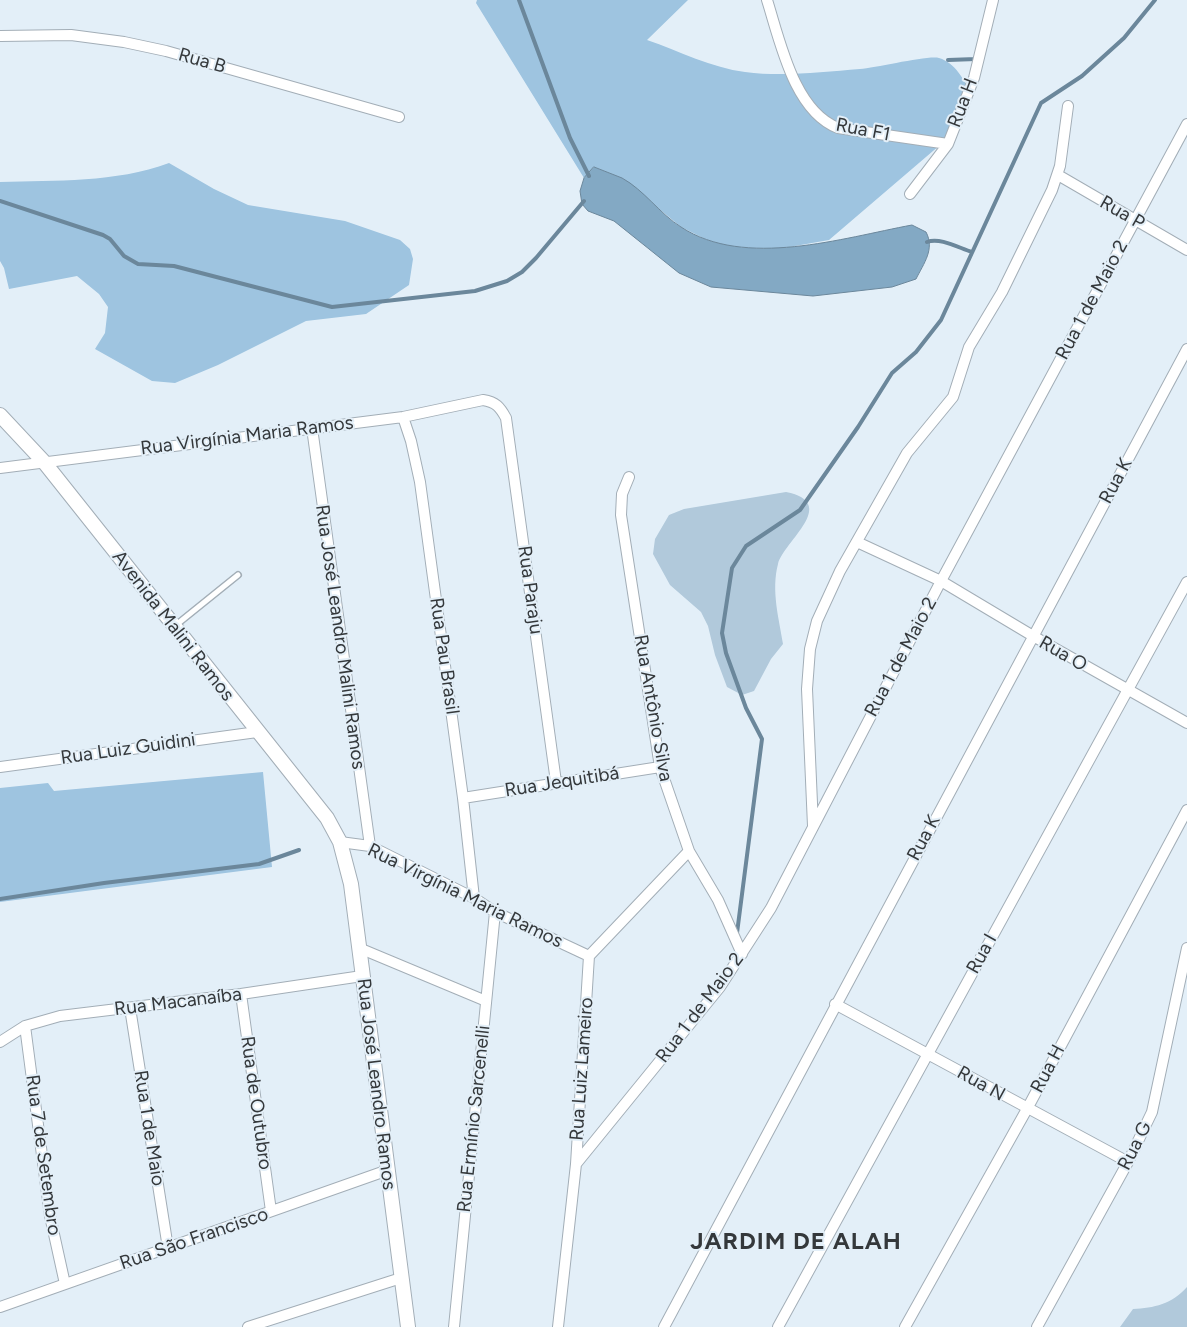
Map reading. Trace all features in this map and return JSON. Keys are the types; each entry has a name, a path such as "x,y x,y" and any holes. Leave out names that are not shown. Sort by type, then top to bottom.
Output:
{"street":[{"name":"Rua F1","path":"768,0 796,83 808,104 829,125 838,128 948,144"},
{"name":"Rua H","path":"910,194 948,144 974,78 993,0"},
{"name":"Rua B","path":"0,36 71,35 124,42 166,51 399,117"},
{"path":"813,827 807,690 810,649 817,621 828,594 911,447 953,397 969,347 1002,292 1058,175 1068,106"},
{"name":"Rua 1 de Maio 2","path":"576,1164 720,987 771,908 941,581 1187,124"},
{"name":"Rua P","path":"1058,175 1187,250"},
{"name":"Rua K","path":"666,1325 835,1004 1187,349"},
{"name":"Rua Virgínia Maria Ramos","path":"0,468 402,417 483,400 493,401"},
{"name":"Rua Paraju","path":"493,401 500,406 506,418 556,782"},
{"name":"Avenida Malini Ramos","path":"0,414 44,462 327,818 340,842"},
{"name":"Rua Pau Brasil","path":"402,417 411,441 420,482 463,798 474,898"},
{"name":"Rua José Leandro Malini Ramos","path":"312,428 370,846"},
{"name":"Rua Antônio Silva","path":"629,477 622,494 621,516 660,767 689,851 718,900 742,954"},
{"name":"Rua O","path":"857,542 941,581 1127,691 1187,723"},
{"name":"Rua I","path":"778,1327 926,1054 1187,582"},
{"name":"Rua Luiz Guidini","path":"0,767 257,732"},
{"name":"Rua Jequitibá","path":"463,798 660,767"},
{"name":"Rua H","path":"905,1327 1027,1109 1187,810"},
{"name":"Rua Virgínia Maria Ramos","path":"340,842 370,846 474,898 495,912 589,956"},
{"name":"Rua José Leandro Ramos","path":"340,842 351,884 408,1327"},
{"path":"589,956 689,851"},
{"name":"Rua Ermínio Sarcenelli","path":"454,1327 495,912"},
{"path":"359,948 486,1001"},
{"name":"Rua G","path":"1037,1327 1128,1162 1152,1112 1187,948"},
{"name":"Rua Luiz Lameiro","path":"558,1327 576,1164 589,956"},
{"name":"Rua Macanaíba","path":"0,1042 25,1026 60,1016 241,994 362,976"},
{"name":"Rua de Outubro","path":"241,994 271,1211"},
{"name":"Rua N","path":"835,1004 1128,1162"},
{"name":"Rua 1 de Maio","path":"130,1008 168,1248"},
{"name":"Rua 7 de Setembro","path":"25,1026 50,1216 65,1284"},
{"name":"Rua São Francisco","path":"0,1307 388,1170"},
{"path":"248,1327 401,1278"}],"lane":[{"path":"174,627 238,575"}],"shaded area":[{"path":"477,0 688,0 647,40 720,67 745,72 774,74 802,74 860,69 924,58 939,58 955,68 972,93 940,145 829,240 778,249 728,247 707,240 681,227 623,179 594,167 584,178 476,3"},
{"path":"169,163 214,189 248,205 345,221 400,240 410,249 413,259 409,285 366,314 306,321 218,365 175,383 152,381 95,349 105,333 108,307 99,294 77,276 9,289 4,268 0,261 0,182 107,177 128,174"},
{"path":"594,167 630,183 673,222 706,240 734,246 794,247 912,225 926,232 929,250 916,279 892,287 813,296 711,287 679,273 614,221 588,211 582,204 580,191 584,178"},
{"path":"786,492 801,497 808,505 809,514 782,555 776,574 775,594 783,644 771,659 754,691 742,695 727,687 715,655 708,626 701,612 670,585 653,554 655,539 669,515 684,509"},
{"path":"263,772 272,867 0,902 0,788 48,783 54,791"},
{"path":"1187,1287 1187,1327 1120,1327 1133,1309 1148,1308 1162,1304 1181,1293"}],"waterway":[{"path":"519,0 570,138 589,176"},
{"path":"737,933 762,739 746,708 726,653 722,633 732,568 746,546 800,510 858,427 892,373 916,352 941,320 1041,103 1082,76 1124,38 1155,0"},
{"path":"948,60 976,59 977,57"},
{"path":"0,201 103,235 110,239 124,256 138,264 174,266 332,307 475,291 507,281 522,272 536,258 584,201"},
{"path":"927,242 944,242 972,252"},
{"path":"0,899 104,883 259,864 299,850"}],"district":[{"name":"JARDIM DE ALAH","path":"796,1242"}]}
